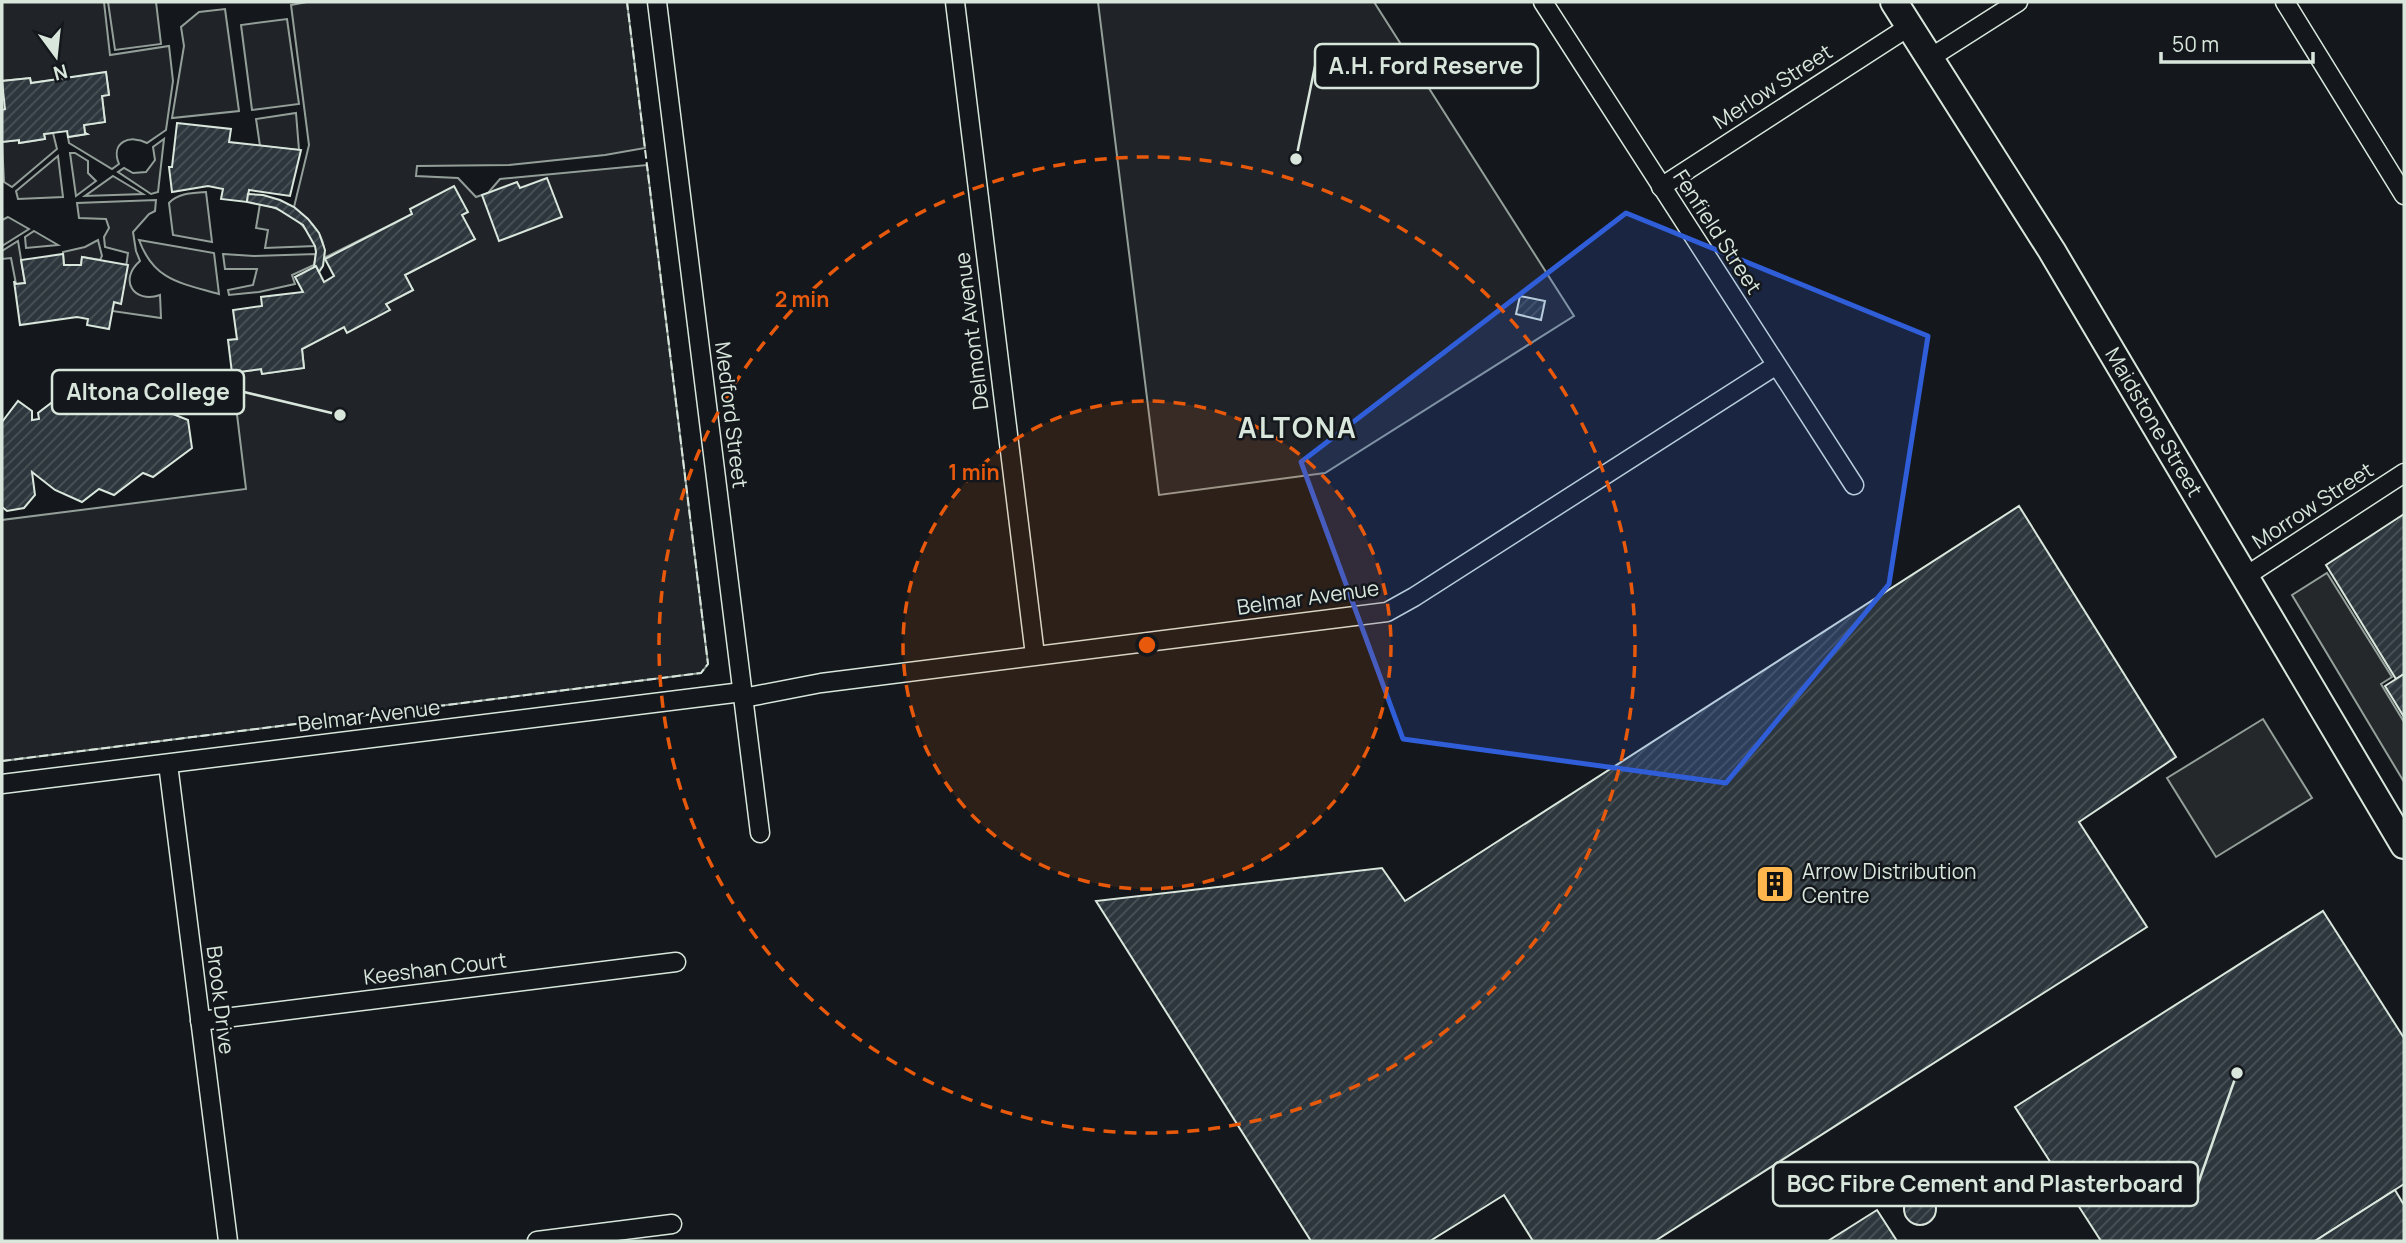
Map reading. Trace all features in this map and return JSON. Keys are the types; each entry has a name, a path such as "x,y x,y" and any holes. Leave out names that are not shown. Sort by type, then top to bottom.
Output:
{"main road":[{"name":"Maidstone Street","path":"1894,2 2052,251 2404,845"}],"street":[{"name":"Medford Street","path":"657,2 760,833"},
{"name":"Delmont Avenue","path":"955,2 1035,655"},
{"name":"Fenfield Street","path":"1543,2 1854,485"},
{"path":"1930,58 2018,2"},
{"path":"2285,2 2404,195"},
{"name":"Merlow Street","path":"1661,187 1910,26"},
{"name":"Belmar Avenue","path":"2,784 742,692 770,683 821,683 1387,612 1776,366"},
{"name":"Morrow Street","path":"2246,576 2404,473"},
{"name":"Brook Drive","path":"168,764 228,1241"},
{"name":"Keeshan Court","path":"200,1021 676,962"},
{"path":"537,1241 672,1224"}],"highlighted area":[{"path":"1626,213 1928,336 1889,584 1726,783 1403,739 1301,462"}],"shaded area":[{"path":"2,2 104,2 110,55 169,46 173,81 166,130 147,143 134,139 123,142 117,150 119,164 112,169 69,143 68,137 87,134 84,125 105,122 102,96 109,94 106,73 31,83 30,78 2,81"},
{"path":"108,2 156,2 161,44 115,50"},
{"path":"307,2 627,2 645,148 509,165 417,166 416,176 458,178 476,197 488,193 500,179 647,165 708,664 701,673 2,761 2,520 246,489 232,373 261,369 262,374 304,368 302,349 344,327 347,332 389,310 386,304 413,290 405,275 474,239 412,214 324,258 320,236 294,207 309,145 291,5"},
{"path":"1098,2 1374,2 1574,316 1325,473 1159,495"},
{"path":"225,9 239,111 172,118 184,46 181,27 199,12"},
{"path":"287,19 299,104 252,110 241,25"},
{"path":"296,113 299,150 260,146 256,119"},
{"path":"53,133 57,149 12,187 4,182 2,142 19,140 20,143 45,139 44,134"},
{"path":"164,139 158,192 151,194 118,172 124,168 133,173 146,172 155,160 153,147"},
{"path":"70,153 88,161 88,173 96,181 76,196"},
{"path":"58,156 63,197 18,199 16,191"},
{"path":"113,176 143,194 85,196"},
{"path":"206,192 212,242 173,235 169,203 181,195"},
{"path":"156,200 155,211 133,232 140,261 133,268 130,282 136,293 151,297 160,295 161,318 112,311 114,302 121,303 128,253 105,247 104,237 109,228 106,219 79,218 77,203"},
{"path":"260,204 277,209 300,223 315,246 265,248 268,230 256,228"},
{"path":"8,217 29,229 2,246 2,220"},
{"path":"34,231 58,245 26,248 25,237"},
{"path":"98,240 102,256 100,260 82,257 81,265 64,265 63,252 85,247"},
{"path":"139,240 214,253 219,294 181,283 161,272 145,254"},
{"path":"18,241 25,283 16,284 11,258 2,259 2,251"},
{"path":"223,254 316,254 314,265 292,275 295,284 229,295 228,290 253,285 257,269 225,269"},
{"path":"2327,573 2392,677 2381,684 2404,722 2404,782 2292,595"},
{"path":"2263,719 2312,798 2216,857 2167,778"}],"building":[{"path":"106,72 109,95 102,96 105,122 84,125 87,134 68,137 67,131 44,134 45,139 19,143 19,140 2,142 2,110 5,109 2,81 30,78 31,83"},
{"path":"177,123 231,129 229,142 301,150 290,196 249,190 247,202 221,199 223,189 208,186 172,192 169,167 172,167"},
{"path":"547,178 562,217 499,241 482,195 517,182 520,188"},
{"path":"454,186 468,212 462,215 475,239 405,275 413,290 386,304 390,310 347,333 344,327 302,349 304,368 262,374 261,369 232,373 228,340 237,339 233,310 262,306 261,297 303,292 295,277 316,266 324,282 334,276 325,259 412,214 410,209"},
{"path":"248,194 280,200 308,219 319,233 325,250 323,266 319,272 316,266 314,267 315,246 303,225 276,208 247,202"},
{"path":"63,254 64,265 81,265 82,257 128,265 121,304 114,302 109,329 87,325 88,319 77,317 20,325 14,281 16,284 25,283 21,260"},
{"path":"1520,296 1545,301 1541,320 1516,314"},
{"path":"80,381 159,414 163,410 188,420 192,448 153,477 143,473 114,495 99,489 82,502 55,490 32,472 35,495 24,508 7,511 2,507 2,422 18,401 32,411 32,420 39,419 38,413"},
{"name":"Arrow Distribution Centre","path":"2019,506 2176,757 2079,822 2147,927 1655,1241 1533,1241 1504,1195 1430,1241 1311,1241 1096,901 1382,868 1405,901"},
{"path":"2404,514 2404,674 2396,679 2326,565"},
{"path":"2404,674 2404,717 2385,686"},
{"path":"2323,911 2404,1038 2404,1184 2315,1241 2101,1241 2015,1107"},
{"path":"2395,1190 2404,1205 2404,1241 2315,1241"},
{"path":"1920,1193 1931,1198 1936,1209 1931,1220 1920,1225 1909,1220 1904,1209 1909,1198"},
{"path":"1877,1210 1897,1241 1828,1241"}],"fence":[{"path":"2,761 701,673 708,664 627,2"}],"place":[{"name":"A.H. Ford Reserve","path":"1296,159"},
{"name":"Altona College","path":"340,415"},
{"name":"Arrow Distribution Centre","path":"1775,884"},
{"name":"BGC Fibre Cement and Plasterboard","path":"2237,1073"}],"district":[{"name":"ALTONA","path":"1298,428"}]}
